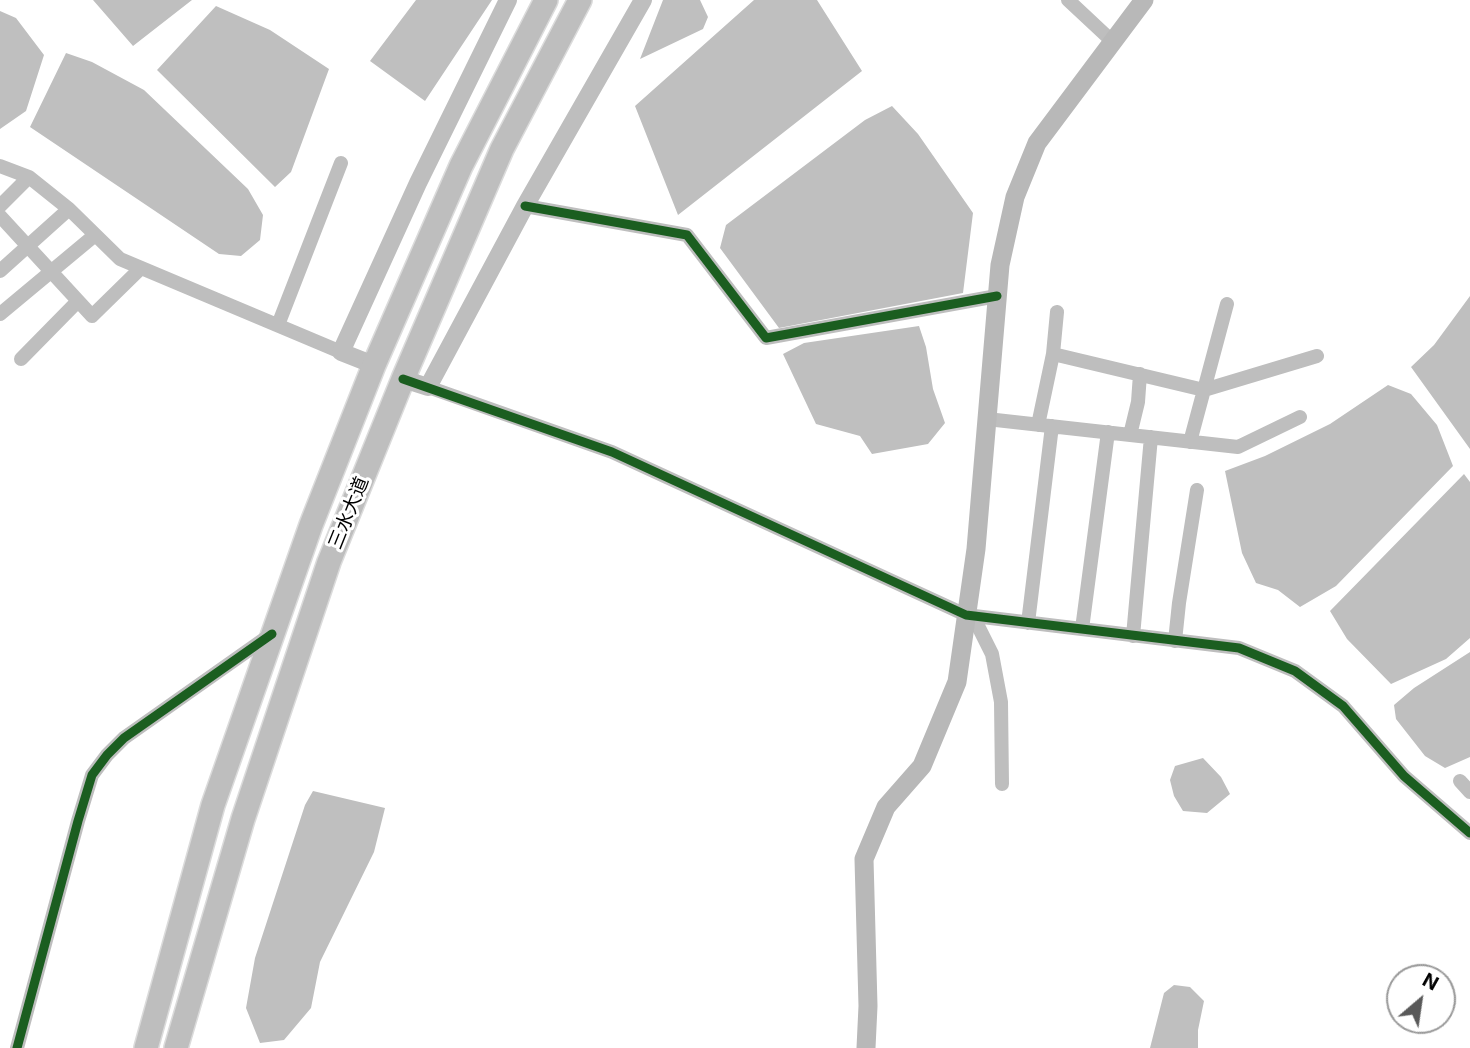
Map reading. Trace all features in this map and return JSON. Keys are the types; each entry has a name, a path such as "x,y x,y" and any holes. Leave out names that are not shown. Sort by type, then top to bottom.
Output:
{"highway":[{"name":"三水大道","path":"146,1048 213,805 272,634 374,365 461,166 546,0"},
{"name":"三水大道","path":"176,1048 243,818 330,562 403,379 502,149 580,0"}],"main road":[{"path":"866,1048 868,1006 864,859 886,807 922,766 957,682 970,616 1000,265 1015,197 1037,143 1144,0"}],"street":[{"path":"341,352 434,150 508,0"},
{"path":"428,387 525,206 643,0"},
{"path":"1068,0 1113,42"},
{"path":"278,325 341,163"},
{"path":"0,166 29,177 69,209 120,259 374,365"},
{"path":"0,206 29,177"},
{"path":"525,206 688,235 766,338 997,296"},
{"path":"0,271 69,209"},
{"path":"0,216 92,316 141,268"},
{"path":"0,314 95,235"},
{"path":"22,359 78,301"},
{"path":"1190,442 1227,304"},
{"path":"1028,623 1057,312"},
{"path":"1053,354 1204,390 1317,356"},
{"path":"1130,435 1138,402 1140,374"},
{"path":"403,379 612,452 970,616 1239,648 1295,671 1343,706 1404,776 1470,833"},
{"path":"987,419 1238,447 1300,417"},
{"path":"1082,629 1108,432"},
{"path":"1133,636 1151,438"},
{"path":"1175,641 1197,490"},
{"path":"970,616 992,654 1001,702 1002,784"},
{"path":"17,1048 92,775 124,738 272,634"}],"shaded area":[{"path":"93,0 192,0 133,46"},
{"path":"416,0 492,0 425,101 370,61"},
{"path":"663,0 700,0 708,17 703,29 640,59"},
{"path":"754,0 817,0 862,71 678,215 635,106"},
{"path":"216,6 270,30 329,69 291,172 275,187 157,70"},
{"path":"0,11 16,18 44,55 26,111 0,129"},
{"path":"66,53 92,62 144,90 248,189 263,215 260,240 241,256 219,254 30,127"},
{"path":"892,106 918,134 973,213 963,293 779,328 720,248 726,225 865,120"},
{"path":"1470,296 1470,449 1411,367 1434,345"},
{"path":"919,326 926,347 933,389 945,423 928,444 872,454 860,436 816,424 783,354 804,343"},
{"path":"1388,385 1411,394 1437,425 1453,466 1336,586 1300,607 1278,590 1256,583 1242,553 1225,471 1265,456 1330,424"},
{"path":"1464,474 1470,482 1470,638 1446,659 1391,684 1347,639 1330,611"},
{"path":"1470,652 1470,757 1445,768 1425,756 1396,719 1394,705 1414,688"},
{"path":"1203,758 1221,777 1230,794 1207,813 1183,811 1174,796 1170,780 1175,766"},
{"path":"313,791 385,808 374,852 320,962 311,1008 284,1040 260,1043 246,1008 255,958 305,805"},
{"path":"1174,985 1190,987 1204,1001 1198,1030 1198,1048 1150,1048 1164,993"}],"cycle path":[{"path":"525,206 687,235 766,338 997,296"},
{"path":"403,379 612,452 966,615 1239,648 1295,671 1343,706 1404,776 1470,833"},
{"path":"17,1048 92,775 124,738 272,634"}]}
